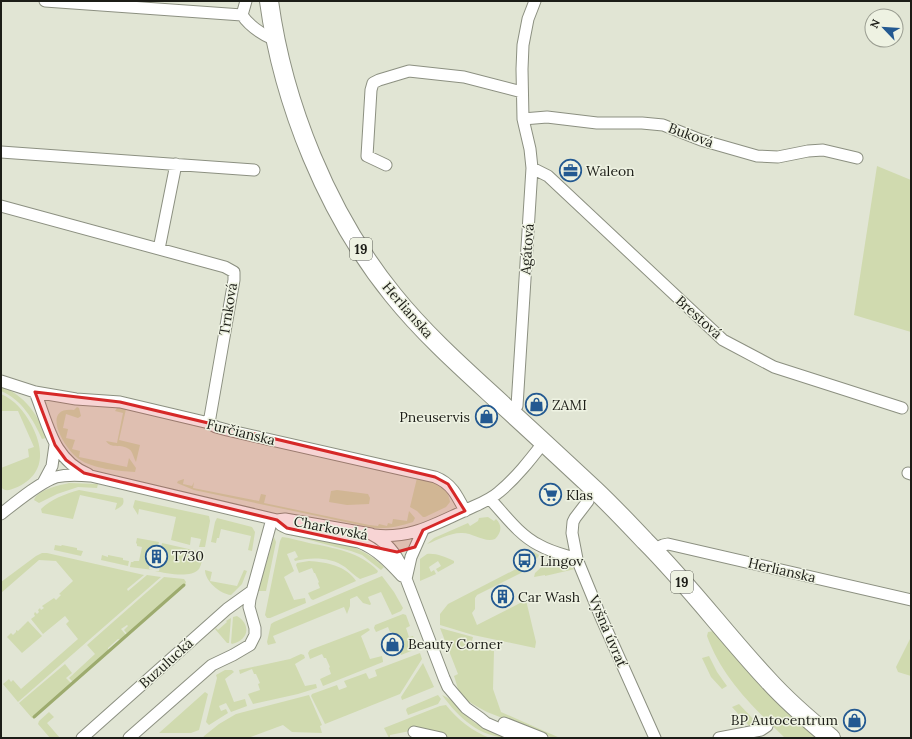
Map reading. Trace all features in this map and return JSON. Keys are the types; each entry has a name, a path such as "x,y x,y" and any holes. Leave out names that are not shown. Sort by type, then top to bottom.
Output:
{"main road":[{"name":"Herlianska","path":"269,1 275,40 305,140 340,217 365,256 393,295 426,332 597,492 654,550 768,681 791,704 831,738"}],"street":[{"path":"45,1 242,15 253,28 275,40"},
{"path":"242,15 246,1"},
{"name":"Agátová","path":"517,406 532,168 530,149 523,119 523,44 528,19 535,1"},
{"path":"386,165 367,156 371,90 373,83 378,80 406,72 428,72 468,78 522,92"},
{"name":"Buková","path":"523,119 548,117 597,123 642,123 663,125 701,140 757,156 778,157 808,151 823,150 857,158"},
{"path":"1,152 254,170"},
{"path":"158,249 176,164"},
{"name":"Brestová","path":"532,168 548,176 723,340 774,367 902,408"},
{"name":"Trnková","path":"1,206 225,267 234,272 234,280 209,423"},
{"name":"Furčianska","path":"1,381 35,392 76,399 120,402 209,423 227,430 435,477 452,487 465,511"},
{"path":"35,392 55,445 64,458 78,470 91,476"},
{"path":"371,534 386,536 408,534 423,530 490,499 520,471 544,442"},
{"path":"43,484 49,474 53,461 55,445"},
{"path":"58,475 65,464 64,458"},
{"path":"53,461 57,468 58,475"},
{"name":"Charkovská","path":"1,514 58,475 91,476 275,519 285,519 371,534 382,541 392,552 400,563 406,580"},
{"path":"490,499 518,529 531,540 548,550 577,559"},
{"name":"Vyšná úvrať","path":"588,502 573,522 572,533 577,559 655,738"},
{"path":"129,738 212,665 250,645 255,635 255,628 249,607 250,599 275,519"},
{"name":"Charkovská","path":"275,519 287,528 360,542 372,549 393,566 406,580"},
{"path":"423,530 410,561 406,580 448,687 466,708 486,723 520,738"},
{"path":"393,566 391,557 392,552 397,542 408,534"},
{"name":"Herlianska","path":"654,550 668,544 911,600"},
{"path":"372,549 404,552 415,547"},
{"name":"Buzulucká","path":"82,738 227,609 252,591"},
{"path":"480,718 494,720 542,738"},
{"path":"719,738 756,731 767,726"},
{"path":"414,732 441,738"}],"highlighted area":[{"path":"35,392 120,402 435,477 448,484 465,511 423,530 415,547 397,552 287,528 277,520 84,473 66,460 55,445"}],"green space":[{"path":"877,166 911,180 911,332 854,315"},
{"path":"1,386 24,400 35,414 46,438 42,439 31,417 15,399 1,391"},
{"path":"1,394 19,406 31,424 39,443 40,453 40,461 32,477 25,483 8,490 4,490 1,487 1,468 29,457 28,449 34,447 18,411 1,411"},
{"path":"77,407 79,408 81,416 78,418 66,414 63,428 68,429 66,438 75,440 72,449 80,451 79,457 127,467 129,458 136,468 135,472 114,470 91,465 73,454 67,447 58,430 57,421 58,415 64,411 74,410"},
{"path":"117,408 126,409 119,440 140,445 136,462 132,452 129,449 110,445 106,441 117,443 123,413 115,411"},
{"path":"417,478 434,483 446,491 450,502 446,507 423,517 410,507"},
{"path":"184,479 183,484 192,486 194,482 193,488 259,501 261,494 266,495 264,503 369,525 378,526 379,524 387,526 388,523 392,524 393,519 407,521 409,511 415,518 413,522 403,525 389,528 374,528 194,490 177,483 178,481"},
{"path":"69,483 98,484 97,488 78,487 57,494 39,503 34,500 39,493"},
{"path":"79,490 123,498 123,504 115,510 117,503 80,495 73,519 42,513 41,509 49,502 63,495"},
{"path":"337,490 368,494 370,498 369,504 347,505 329,502 331,491"},
{"path":"135,500 209,516 210,521 205,547 199,547 201,539 191,537 190,545 171,540 176,517 139,509 138,515 133,507"},
{"path":"488,517 494,521 496,519 500,524 500,532 495,539 487,540 465,533 457,533 448,535 427,544 434,538 468,523 470,526 478,521 479,518"},
{"path":"217,518 252,527 255,532 252,551 248,550 251,536 221,529 216,543 211,542"},
{"path":"281,531 322,538 349,546 362,551 384,567 381,570 362,555 351,551 279,532"},
{"path":"274,537 276,542 266,591 258,591"},
{"path":"282,537 328,547 355,555 363,559 378,571 377,573 360,579 345,567 334,561 308,559 295,561 294,559 298,557 295,551 287,554 294,571 284,577 294,600 305,598 306,603 267,618 265,615"},
{"path":"137,538 159,542 157,550 154,550 152,560 159,562 162,543 202,552 200,567 195,572 184,575 155,571 159,571 160,565 150,564 149,569 153,570 130,567 131,562 139,561 142,547 137,546"},
{"path":"55,545 77,548 77,550 83,551 81,556 54,550"},
{"path":"534,552 539,555 538,557 521,573 477,595 475,598 475,609 472,613 477,625 526,600 536,642 535,648 473,635 440,625 440,614 448,604 518,568"},
{"path":"42,553 144,575 127,589 128,591 147,575 161,577 18,702 3,684 9,679 11,682 13,680 21,689 78,639 66,624 69,621 65,616 43,634 31,619 35,616 35,612 37,614 40,608 41,610 44,608 42,606 54,598 56,600 61,595 59,594 73,581 56,561 39,560 1,593 1,582"},
{"path":"427,554 440,556 454,561 454,563 438,572 436,569 441,566 438,561 429,567 431,572 434,570 436,574 420,581 420,559"},
{"path":"102,555 123,558 123,560 129,561 128,566 101,560"},
{"path":"550,559 575,569 534,577 535,573"},
{"path":"309,561 322,562 342,568 356,581 313,600 308,593 320,588 315,573 312,568 299,573 296,565 297,563"},
{"path":"205,570 212,572 210,581 237,586 244,570 247,571 242,584 231,595 218,590 210,582"},
{"path":"382,576 394,592 403,608 401,611 392,615 381,592 368,597 371,604 370,605 363,603 357,596 350,599 350,606 347,614 344,607 273,636 276,643 268,645 267,642 271,624 274,622"},
{"path":"164,577 184,579 186,582 185,585 128,635 124,630 128,626 127,625 121,629 127,636 122,640 118,639 108,648 108,652 74,683 69,678 95,654 87,645"},
{"path":"403,614 406,615 410,626 406,628 409,637 413,636 417,647 416,649 401,655 397,645 395,645 394,642 396,641 392,632 390,632 388,627 376,632 374,628 375,625"},
{"path":"237,616 245,624 246,632 242,640 232,644 233,617"},
{"path":"231,618 229,643 227,643 215,629 216,628 218,630"},
{"path":"28,621 42,636 22,653 7,637 11,633 13,635 16,630 18,631"},
{"path":"368,628 370,630 361,636 370,659 382,656 383,662 323,686 320,679 331,674 330,667 326,658 324,658 322,654 310,659 308,653 310,650"},
{"path":"440,628 473,637 471,645 494,651 493,689 501,712 560,738 553,738 487,712 465,698 459,691 454,676 458,674"},
{"path":"714,631 819,738 785,738 751,704 730,679 713,651 707,636 708,632"},
{"path":"911,637 911,676 898,672 896,667"},
{"path":"420,653 422,659 400,694 325,724 311,696 312,694 337,685 339,690 347,687 344,681 366,673 369,679 377,676 375,670"},
{"path":"301,654 304,655 305,658 295,664 305,686 316,684 317,688 298,694 253,704 248,694 260,690 258,684 260,683 252,669 240,674 239,670 290,659"},
{"path":"709,656 717,672 727,686 722,689 711,677 702,658"},
{"path":"423,663 434,687 402,700 401,697"},
{"path":"65,664 72,673 66,678 72,684 32,718 19,703"},
{"path":"225,670 232,670 234,672 225,679 234,702 245,699 247,706 231,712 226,703 219,706 221,711 226,709 228,713 209,725 206,722 217,678 216,675"},
{"path":"205,692 208,694 199,730 191,733 159,733"},
{"path":"309,695 322,725 320,726 322,733 292,732 283,725 248,738 203,738 219,724 236,714"},
{"path":"438,695 441,699 438,704 408,715 406,710 407,708"},
{"path":"442,695 450,699 475,722 490,730 511,738 490,735 471,725 463,719"},
{"path":"739,704 755,721 754,727 751,728 732,707"},
{"path":"446,705 455,716 477,732 490,738 447,738 437,734 415,730 390,735 389,738 384,728 440,706"},
{"path":"49,712 54,717 47,723 60,738 50,738 38,724 39,721"}],"waterway":[{"path":"34,717 184,585"}],"place":[{"name":"Waleon","path":"571,171"},
{"name":"ZAMI","path":"536,405"},
{"name":"Pneuservis","path":"486,417"},
{"name":"Klas","path":"551,495"},
{"name":"T730","path":"156,556"},
{"name":"Lingov","path":"524,561"},
{"name":"Car Wash","path":"502,597"},
{"name":"Beauty Corner","path":"393,644"},
{"name":"BP Autocentrum","path":"854,720"}]}
